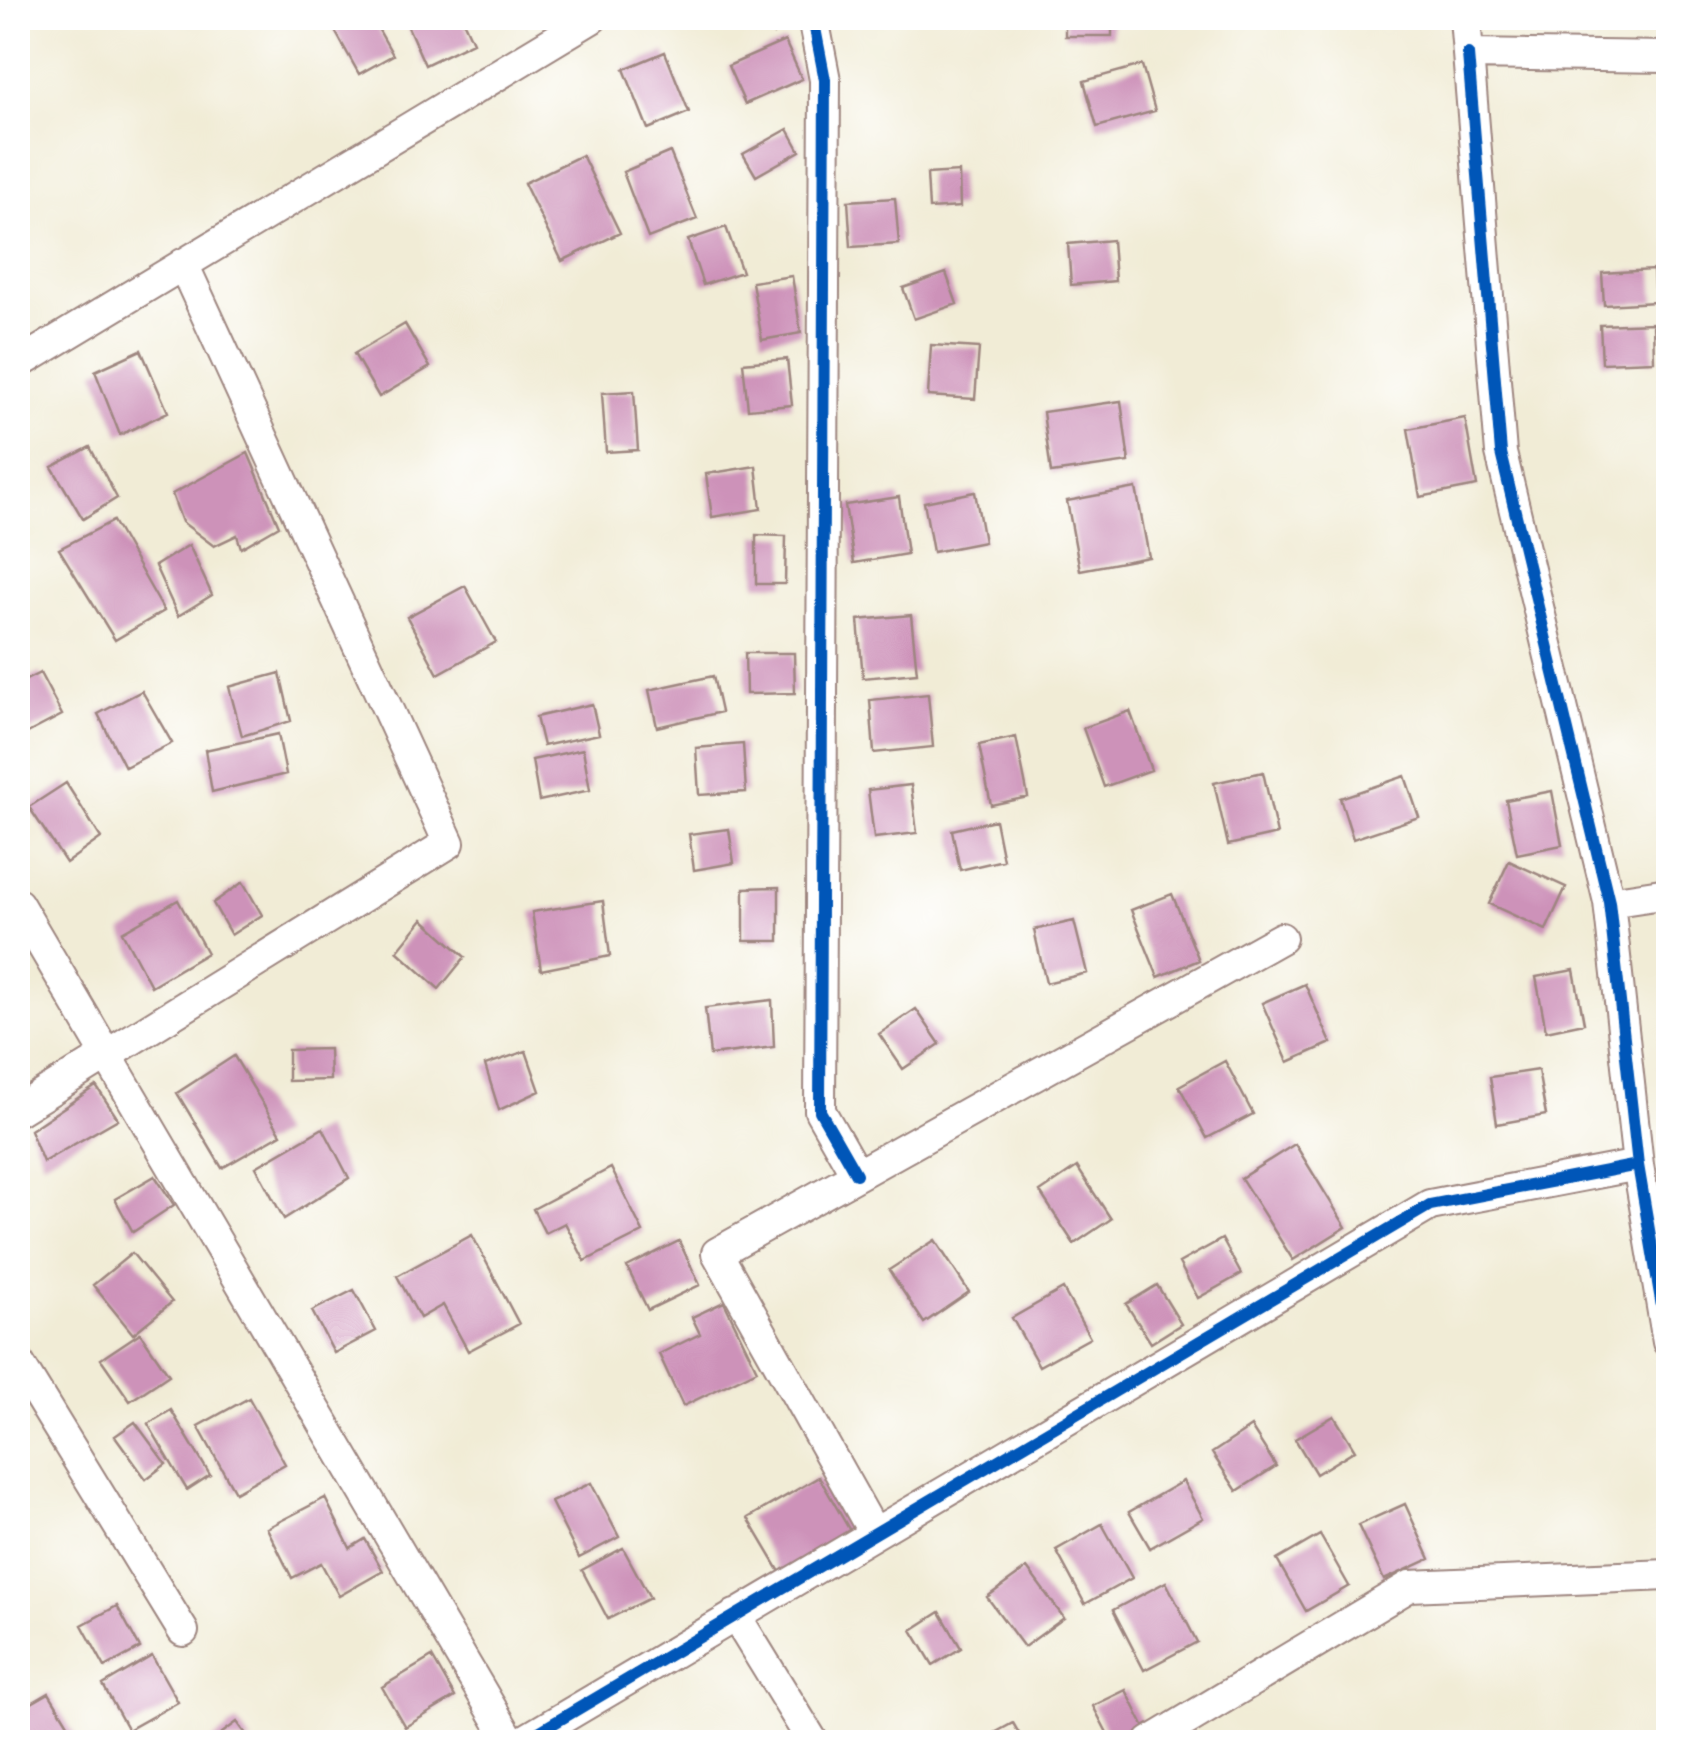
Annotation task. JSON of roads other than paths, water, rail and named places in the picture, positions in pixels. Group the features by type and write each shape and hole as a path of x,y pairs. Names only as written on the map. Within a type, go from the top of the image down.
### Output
{"street":[{"path":"18,364 592,18"},
{"path":"813,18 825,80 820,1111 856,1174"},
{"path":"1465,18 1501,453 1609,902 1638,1165 1668,1342"},
{"path":"1468,54 1668,58"},
{"path":"18,1110 449,843 183,264"},
{"path":"1609,902 1668,893"},
{"path":"18,904 511,1742"},
{"path":"874,1533 717,1252 1280,938"},
{"path":"522,1742 1430,1205 1638,1165"},
{"path":"18,1362 183,1631"},
{"path":"1150,1742 1410,1586 1668,1576"},
{"path":"735,1615 812,1742"}]}
